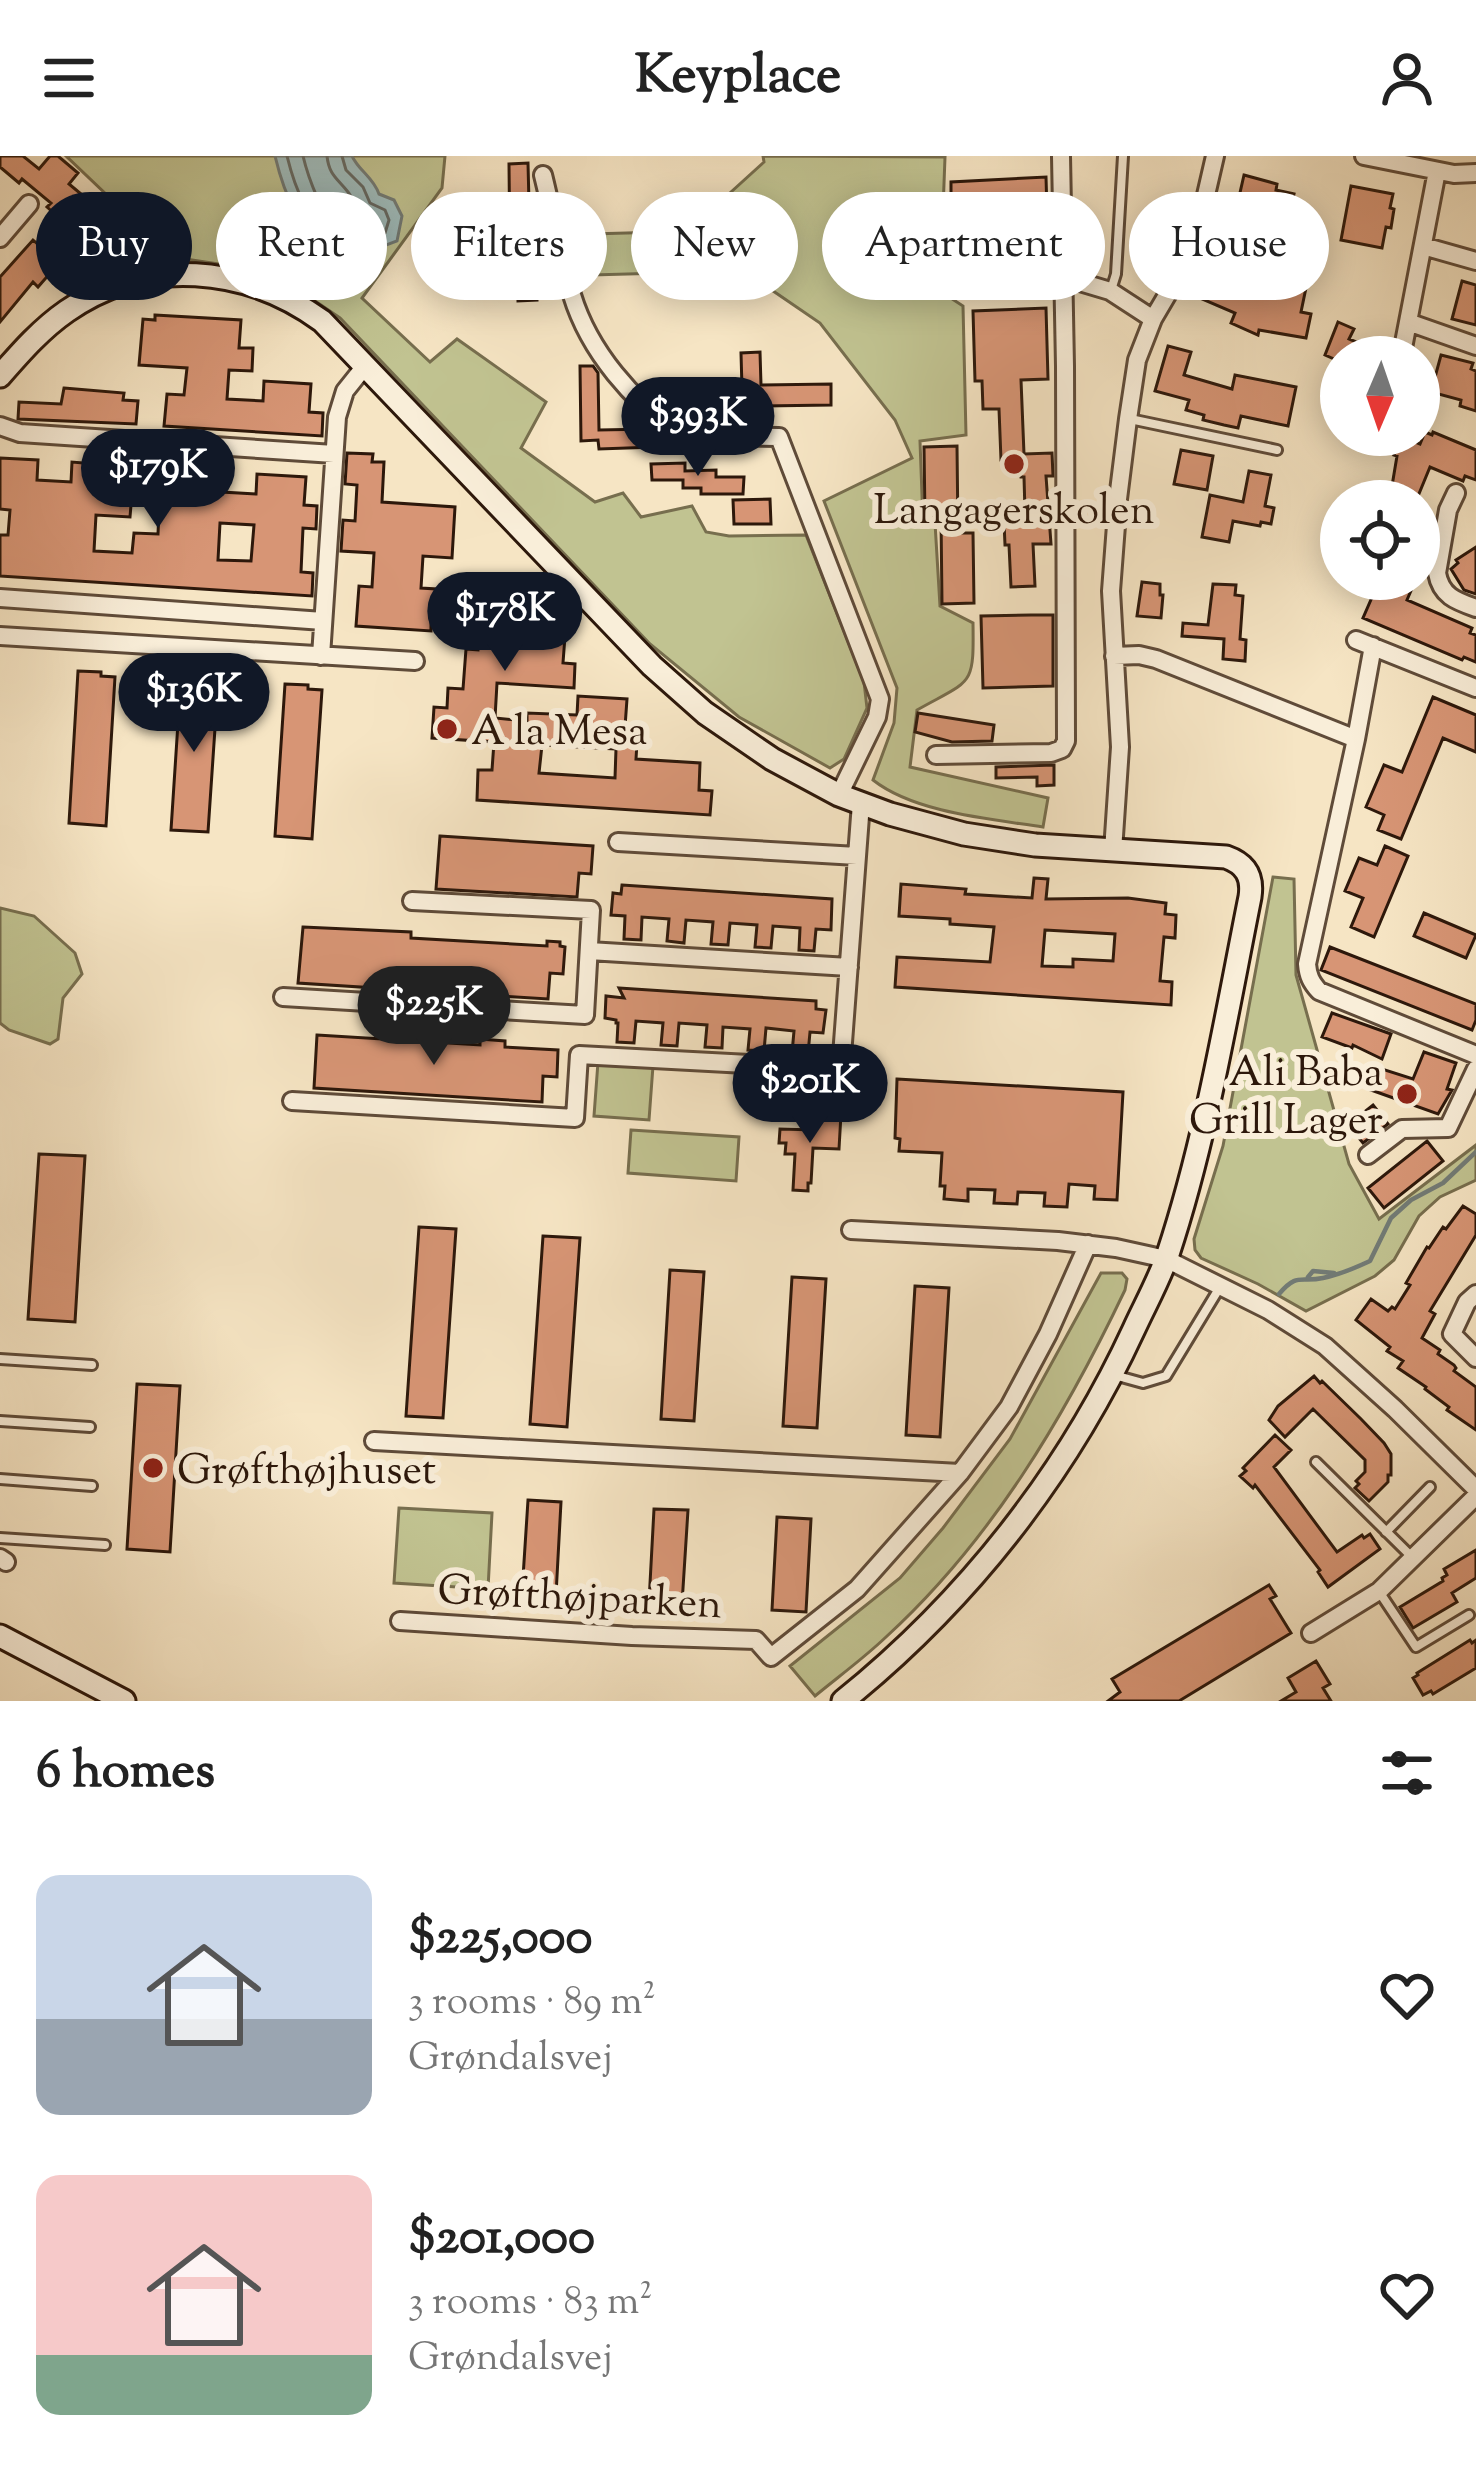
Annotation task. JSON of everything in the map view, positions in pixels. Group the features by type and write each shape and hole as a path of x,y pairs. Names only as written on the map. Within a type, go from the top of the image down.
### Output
{"street":[{"path":"1061,156 1062,192"},
{"path":"1113,851 1120,746 1112,591 1128,419 1137,360 1197,235 1216,156"},
{"path":"1364,156 1454,174 1476,173"},
{"path":"1405,336 1437,171"},
{"path":"543,176 572,297 585,328 626,388 680,436 779,437 880,699 877,717 839,794"},
{"path":"0,238 29,204"},
{"path":"1423,246 1476,261"},
{"path":"0,376 40,332 82,302 121,285 168,274 214,275 271,290 322,321 676,690 772,759 861,803 964,834 1035,845 1226,857 1239,863 1250,878 1250,897 1197,1149 1166,1258 1112,1374 1040,1493 997,1549 916,1637 843,1701"},
{"path":"1105,290 1153,319"},
{"path":"936,755 1052,753 1066,742 1063,300"},
{"path":"1408,322 1476,346"},
{"path":"321,656 340,403 365,366"},
{"path":"0,426 20,433 334,454"},
{"path":"1456,493 1448,510 1439,583 1450,597 1476,608"},
{"path":"0,598 323,621"},
{"path":"0,636 415,661"},
{"path":"1476,688 1364,643 1356,739 1307,964 1311,983 1319,991 1476,1055"},
{"path":"1114,656 1156,659 1356,739"},
{"path":"292,1101 575,1118 579,1055 841,1069 861,803"},
{"path":"618,842 857,856"},
{"path":"283,997 585,1015 591,910 412,901"},
{"path":"589,951 849,967"},
{"path":"1368,1155 1402,1129 1448,1128 1476,1069"},
{"path":"851,1230 1088,1244 1166,1258 1325,1346 1395,1408 1476,1492 1379,1592 1310,1633"},
{"name":"Grøfthøjparken","path":"400,1621 756,1640 771,1658 857,1589 960,1473 1009,1407 1088,1244"},
{"path":"1476,1294 1467,1302 1452,1334 1476,1358"},
{"path":"374,1441 960,1473"},
{"path":"0,1636 124,1701"}],"lane":[{"path":"1110,291 1116,274 1123,156"},
{"path":"1128,419 1277,449"},
{"path":"1112,1374 1143,1383 1166,1376 1221,1285"},
{"path":"0,1359 92,1365"},
{"path":"0,1420 90,1427"},
{"path":"1316,1462 1414,1559"},
{"path":"0,1479 92,1486"},
{"path":"1386,1532 1430,1487"},
{"path":"0,1538 105,1545"},
{"path":"1379,1592 1416,1647 1469,1615"}],"green space":[{"path":"66,156 445,156 439,192 411,192 411,231 387,264 387,192 216,192 216,264 192,260 192,192 104,192"},
{"path":"763,156 945,157 944,192 822,192 822,300 954,300 963,306 966,435 920,441 923,522 935,523 940,606 973,623 972,660 959,686 917,710 910,767 1048,798 1043,827 932,807 873,780 894,723 897,688 824,501 912,458 895,420 820,323 786,300 798,300 798,192 731,192 764,162"},
{"path":"631,233 631,274 607,275 607,234"},
{"path":"314,300 364,300 430,362 457,339 546,402 521,448 595,502 623,493 641,517 692,506 706,532 806,535 864,682 867,708 844,759 830,768 739,717 650,644 340,318"},
{"path":"1273,877 1294,879 1296,975 1349,1164 1379,1219 1476,1145 1476,1180 1440,1197 1419,1216 1394,1260 1375,1276 1306,1311 1201,1258 1194,1239 1223,1146"},
{"path":"0,908 34,916 75,953 82,974 63,998 58,1039 50,1044 0,1023"},
{"path":"598,1062 653,1066 649,1120 594,1116"},
{"path":"631,1130 739,1137 736,1181 628,1173"},
{"path":"1101,1273 1122,1273 1127,1279 1125,1290 1077,1385 1022,1476 924,1600 815,1696 790,1666 900,1578 943,1528 1010,1439"},
{"path":"399,1508 492,1513 488,1589 394,1583"}],"water":[{"path":"275,156 352,156 378,192 286,192"},
{"path":"387,197 394,200 402,216 397,241 387,245"}],"building":[{"path":"0,156 23,156 39,169 50,156 58,156 78,173 69,184 79,192 38,192 0,167"},
{"path":"528,163 529,192 509,192 509,164"},
{"path":"1244,175 1277,184 1276,190 1285,192 1240,192"},
{"path":"1046,177 1046,192 951,192 951,182"},
{"path":"1351,186 1393,194 1391,228 1386,227 1382,248 1341,240"},
{"path":"33,240 36,243 36,285 33,282 0,322 0,277"},
{"path":"1462,281 1476,285 1476,325 1452,319"},
{"path":"1204,300 1303,300 1301,312 1311,314 1306,338 1259,330 1258,335 1231,323 1235,313"},
{"path":"1046,308 1048,379 1021,380 1024,454 1052,453 1053,476 1046,476 1051,544 1033,544 1035,586 1011,587 1004,522 1014,521 1013,512 1025,512 1024,477 1020,461 1001,460 999,409 983,409 982,381 975,381 973,311"},
{"path":"155,315 241,320 239,348 253,348 252,371 229,370 227,399 263,401 264,381 311,384 309,412 323,413 322,436 164,426 167,394 184,395 187,368 139,365 143,319 155,320"},
{"path":"1338,322 1354,329 1350,336 1332,336"},
{"path":"1168,346 1191,352 1184,375 1232,389 1235,375 1296,387 1288,426 1241,416 1238,428 1203,420 1204,415 1186,410 1189,400 1155,391"},
{"path":"760,352 761,385 831,384 831,405 763,406 763,424 743,424 741,353"},
{"path":"1441,355 1473,363 1476,411 1460,406 1461,400 1440,394"},
{"path":"580,366 593,366 598,373 599,430 651,429 655,447 599,449 598,440 581,441"},
{"path":"64,388 124,393 123,400 138,401 136,424 18,419 19,402 61,404"},
{"path":"1440,435 1476,450 1476,480 1465,476 1463,481 1430,467 1425,480 1393,480 1397,456 1440,456"},
{"path":"957,446 958,533 973,533 974,603 942,604 941,517 925,517 924,447"},
{"path":"1181,450 1213,456 1207,490 1174,484"},
{"path":"347,453 373,454 372,462 384,462 382,502 455,507 452,558 423,556 421,588 503,593 502,601 516,602 514,632 565,636 563,663 575,664 574,688 497,683 495,718 527,721 527,713 577,715 578,696 627,699 625,727 638,727 636,759 700,763 699,790 712,791 710,815 477,800 478,770 492,770 494,742 432,738 434,707 447,708 448,688 463,689 466,649 478,650 480,622 431,619 431,631 356,626 359,586 372,587 374,553 341,551 343,520 355,521 357,485 345,484","holes":["542,745 616,749 615,778 539,773"]},
{"path":"0,458 38,460 37,480 71,482 72,462 120,466 119,493 132,493 130,517 96,515 94,551 132,553 134,533 158,534 160,488 173,489 174,469 223,472 222,492 256,494 257,474 306,477 304,505 317,506 316,529 303,528 301,572 313,573 312,596 0,576 0,535 8,535 10,510 0,509","holes":["220,523 254,525 251,561 218,560"]},
{"path":"685,463 685,471 716,470 716,477 744,477 743,494 701,494 701,488 683,488 683,480 652,480 651,464"},
{"path":"1249,471 1271,475 1265,506 1274,508 1271,524 1233,521 1229,542 1202,537 1210,495 1243,502"},
{"path":"770,499 771,524 734,524 733,500"},
{"path":"1476,547 1476,594 1464,590 1451,569"},
{"path":"1142,582 1160,584 1161,618 1137,616"},
{"path":"1213,584 1236,585 1235,595 1243,596 1240,639 1246,640 1245,661 1223,659 1224,639 1182,636 1183,623 1208,625"},
{"path":"1371,600 1407,600 1472,628 1476,662 1462,660 1363,618"},
{"path":"1053,615 1053,686 983,688 981,616"},
{"path":"78,671 115,677 106,826 69,823"},
{"path":"181,677 218,684 208,832 171,830"},
{"path":"285,684 322,690 312,839 275,836"},
{"path":"1433,697 1476,715 1476,752 1443,738 1401,839 1378,830 1384,815 1366,807 1384,765 1402,772"},
{"path":"918,713 994,725 992,741 952,742 915,732"},
{"path":"1054,765 1054,785 1037,786 1037,777 996,778 996,767"},
{"path":"440,836 593,846 591,874 579,873 577,897 436,889"},
{"path":"1385,846 1408,856 1374,937 1351,927 1363,898 1345,891 1359,858 1377,865"},
{"path":"1034,878 1048,879 1046,899 1128,898 1166,903 1165,914 1176,915 1175,938 1164,937 1160,981 1172,982 1171,1005 895,987 897,957 990,962 994,927 899,916 901,884 1032,898","holes":["1045,930 1115,934 1113,961 1073,959 1073,967 1042,966"]},
{"path":"622,885 832,899 831,930 816,929 814,951 799,950 800,928 773,926 771,948 755,947 757,925 730,923 728,945 711,944 713,922 686,920 684,943 667,941 669,919 642,917 641,940 624,939 625,916 611,915 613,893 621,894"},
{"path":"1424,913 1476,935 1466,958 1414,936"},
{"path":"303,927 547,946 547,941 560,942 565,947 563,974 550,973 548,999 298,983"},
{"path":"1330,947 1476,1004 1472,1030 1321,970"},
{"path":"619,988 816,1001 816,1009 826,1010 823,1033 810,1032 808,1054 792,1053 794,1031 766,1028 764,1051 748,1050 750,1029 723,1027 722,1048 705,1047 707,1025 679,1023 677,1046 661,1045 663,1023 636,1021 634,1043 617,1042 618,1023 605,1018 606,996 624,998"},
{"path":"1332,1013 1391,1034 1382,1059 1322,1037"},
{"path":"317,1035 480,1045 480,1039 505,1041 505,1047 558,1050 557,1077 543,1076 542,1102 314,1088"},
{"path":"1424,1052 1456,1063 1447,1089 1452,1090 1438,1114 1371,1090 1379,1068 1413,1079"},
{"path":"897,1079 1123,1092 1117,1200 1094,1199 1095,1186 1069,1184 1067,1207 1044,1206 1045,1193 1018,1192 1017,1204 994,1203 995,1190 968,1189 968,1201 944,1199 942,1153 899,1151 900,1139 895,1138"},
{"path":"1373,1105 1388,1124 1363,1143 1348,1125"},
{"path":"816,1114 841,1114 839,1149 813,1148 808,1191 793,1190 795,1154 785,1154 786,1143 779,1143 780,1129 815,1130"},
{"path":"1427,1141 1443,1161 1384,1208 1368,1188"},
{"path":"39,1154 85,1156 75,1322 28,1319"},
{"path":"1463,1206 1476,1214 1476,1235 1430,1311 1435,1314 1422,1338 1476,1387 1476,1430 1398,1368 1403,1361 1356,1320 1371,1299 1388,1311 1395,1309 1427,1247"},
{"path":"419,1227 456,1229 443,1418 406,1416"},
{"path":"543,1236 580,1238 567,1427 530,1424"},
{"path":"670,1270 704,1272 694,1421 661,1419"},
{"path":"792,1277 826,1279 817,1428 783,1426"},
{"path":"915,1286 949,1288 940,1437 906,1435"},
{"path":"1314,1376 1391,1454 1388,1482 1369,1501 1355,1488 1365,1472 1365,1460 1313,1409 1285,1437 1269,1420 1278,1406"},
{"name":"Grøfthøjhuset","path":"137,1384 180,1386 170,1552 127,1549"},
{"path":"1275,1435 1291,1450 1274,1467 1337,1552 1370,1534 1380,1549 1328,1587 1255,1485 1253,1488 1240,1476"},
{"path":"528,1500 561,1502 556,1595 522,1593"},
{"path":"654,1509 688,1510 682,1604 649,1602"},
{"path":"777,1517 811,1519 806,1612 772,1610"},
{"path":"1476,1550 1476,1578 1452,1593 1457,1602 1413,1628 1400,1607 1443,1581 1444,1569"},
{"path":"1269,1585 1276,1596 1270,1599 1291,1633 1179,1701 1108,1701 1120,1692 1112,1679"},
{"path":"1476,1640 1476,1668 1433,1694 1423,1695 1413,1678 1417,1673"},
{"path":"1316,1661 1330,1684 1323,1688 1331,1701 1281,1701 1296,1692 1288,1678"}],"waterway":[{"path":"1279,1294 1295,1281 1329,1277 1370,1261 1391,1218 1411,1200 1443,1183 1476,1152"},
{"path":"1308,1277 1313,1271 1334,1273"}],"place":[{"name":"Langagerskolen","path":"1014,464"},
{"name":"A la Mesa","path":"447,729"},
{"name":"Ali Baba Grill Lager","path":"1407,1094"},
{"name":"Grøfthøjhuset","path":"153,1468"}]}
